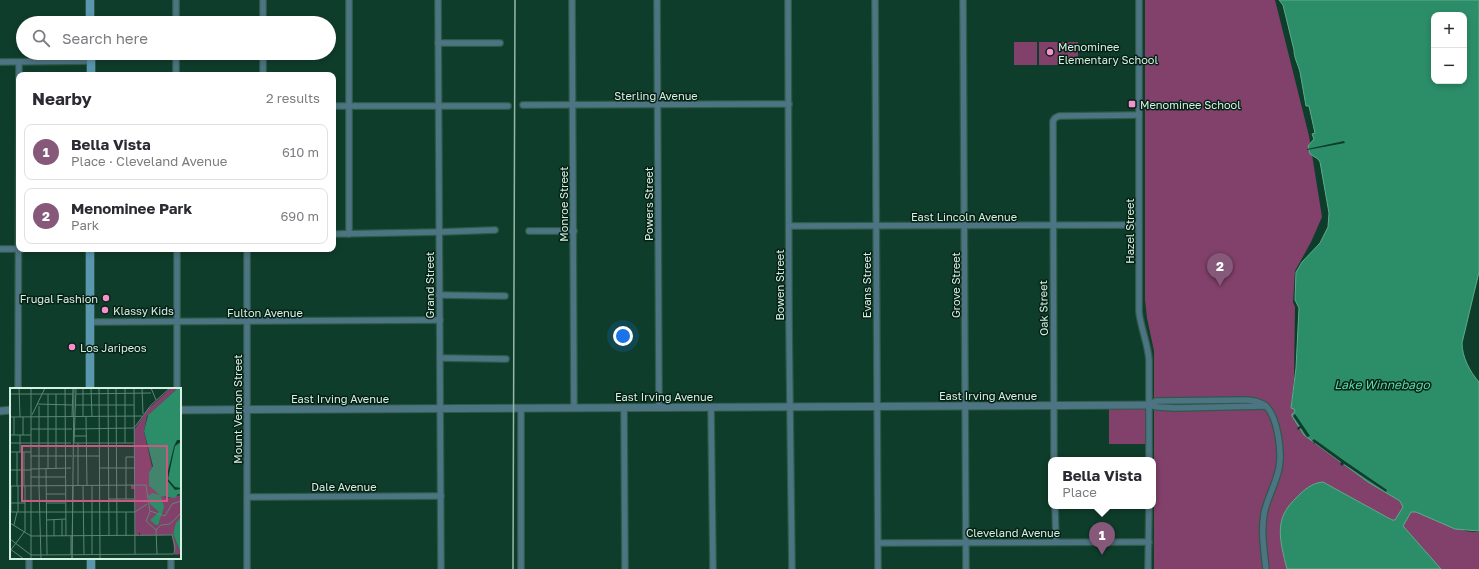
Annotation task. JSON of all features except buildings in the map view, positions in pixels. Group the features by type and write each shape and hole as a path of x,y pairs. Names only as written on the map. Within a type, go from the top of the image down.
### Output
{"main road":[{"path":"90,0 90,16"},
{"path":"91,60 91,72"},
{"path":"90,252 90,388"}],"street":[{"path":"176,0 176,16"},
{"path":"263,0 263,16"},
{"path":"348,234 349,0"},
{"name":"Grand Street","path":"438,0 441,569"},
{"name":"Monroe Street","path":"572,0 574,408"},
{"name":"Powers Street","path":"657,0 659,407"},
{"name":"Bowen Street","path":"788,0 792,569"},
{"name":"Evans Street","path":"875,0 878,569"},
{"name":"Grove Street","path":"964,0 966,569"},
{"name":"Hazel Street","path":"1138,0 1140,324 1148,353 1149,457"},
{"path":"438,43 500,43"},
{"path":"0,62 48,60"},
{"path":"176,60 176,72"},
{"path":"262,72 263,60"},
{"path":"19,62 19,72"},
{"name":"Sterling Avenue","path":"523,105 789,104"},
{"path":"336,106 508,106"},
{"name":"Oak Street","path":"1054,457 1053,121 1056,117 1062,116 1139,115"},
{"name":"East Lincoln Avenue","path":"789,226 1139,225"},
{"path":"336,234 495,230"},
{"path":"529,231 574,231"},
{"path":"0,249 16,249"},
{"path":"18,388 20,252"},
{"path":"177,252 177,388"},
{"name":"Mount Vernon Street","path":"247,252 247,569"},
{"path":"439,295 505,296"},
{"name":"Fulton Avenue","path":"90,322 440,320"},
{"path":"440,358 506,359"},
{"name":"East Irving Avenue","path":"181,410 1149,405 1156,401 1255,401 1265,406 1272,416 1276,427 1279,447 1280,463 1264,515 1263,531 1266,569"},
{"path":"711,407 712,569"},
{"path":"521,408 522,569"},
{"path":"624,408 625,569"},
{"path":"0,411 10,410"},
{"name":"Dale Avenue","path":"247,497 441,496"},
{"path":"1055,509 1056,542"},
{"path":"1148,569 1149,509"},
{"name":"Cleveland Avenue","path":"878,543 1148,542"}],"shaded area":[{"path":"1145,0 1275,0 1309,136 1322,217 1311,242 1295,271 1293,302 1295,307 1294,378 1291,408 1294,409 1298,426 1304,435 1368,482 1410,508 1465,531 1479,532 1479,569 1154,569 1156,457 1154,457 1154,351 1145,300"},
{"path":"1014,42 1037,42 1037,65 1014,65"},
{"path":"1039,42 1078,42 1078,65 1039,65"},
{"path":"1109,405 1149,405 1149,444 1109,444"}],"water":[{"name":"Lake Winnebago","path":"1279,0 1479,0 1479,272 1462,348 1467,364 1479,382 1479,531 1455,529 1416,512 1411,512 1403,526 1441,569 1287,569 1280,534 1282,520 1285,511 1291,503 1303,491 1312,485 1323,482 1392,520 1395,520 1403,507 1400,501 1368,482 1304,435 1292,416 1295,412 1294,409 1291,408 1296,368 1299,308 1295,300 1296,272 1302,262 1320,243 1328,227 1329,213 1320,162 1310,154 1308,146 1314,139 1312,134 1315,133 1309,106 1306,106 1300,72 1283,5"}],"pier":[{"path":"1344,141 1345,143 1307,150 1307,149"},
{"path":"1295,414 1310,436 1307,437 1301,428 1298,430 1297,428 1300,426 1293,416"},
{"path":"1314,439 1387,490 1386,492 1344,464 1342,466 1340,464 1341,462 1315,443 1313,444 1314,442 1312,441"}],"railway":[{"path":"513,569 515,0"}],"place":[{"name":"Menominee Elementary School","path":"1050,52"},
{"name":"Menominee School","path":"1132,104"},
{"name":"Menominee Park","path":"1220,286"},
{"name":"Frugal Fashion","path":"106,298"},
{"name":"Klassy Kids","path":"105,310"},
{"name":"Los Jaripeos","path":"72,347"},
{"name":"Bella Vista","path":"1102,555"}]}
